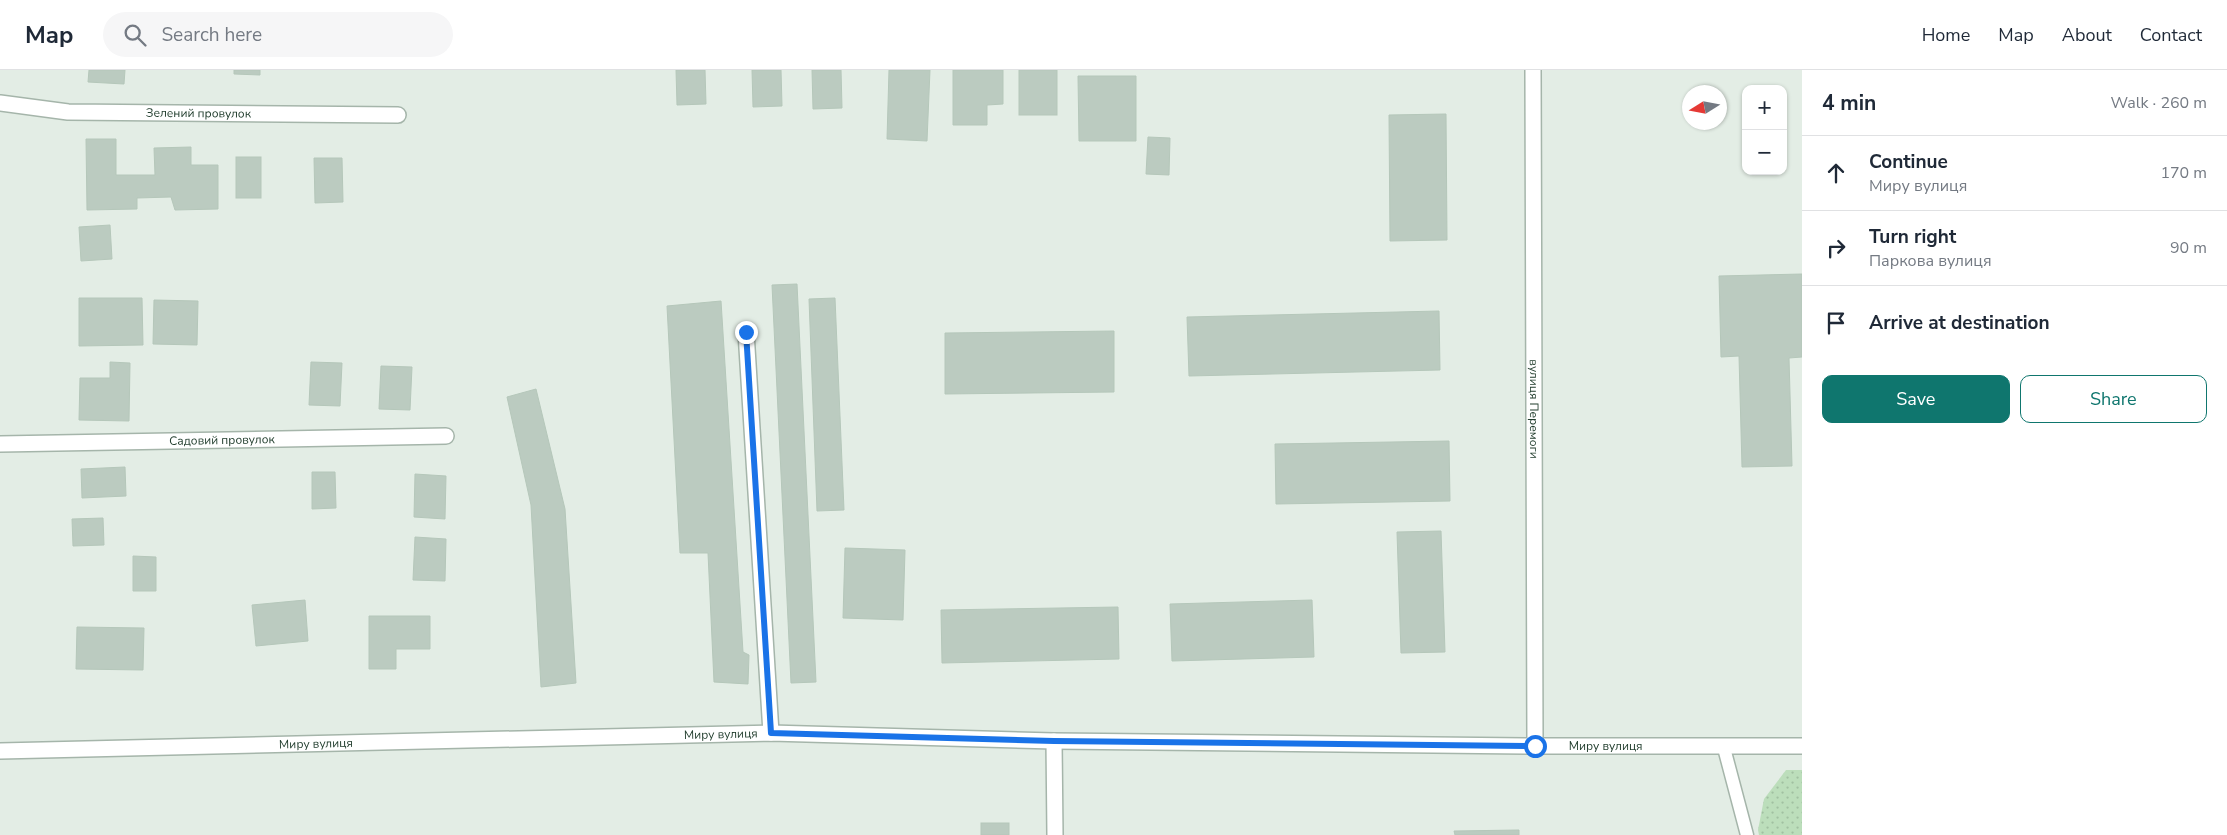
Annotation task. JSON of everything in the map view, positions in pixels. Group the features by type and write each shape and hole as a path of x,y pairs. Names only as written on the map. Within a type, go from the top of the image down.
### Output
{"street":[{"name":"вулиця Перемоги","path":"1532,70 1535,746"},
{"name":"Зелений провулок","path":"0,103 68,112 398,115"},
{"path":"746,332 771,733"},
{"name":"Садовий провулок","path":"0,444 446,436"},
{"name":"Миру вулиця","path":"0,751 771,733 1054,741 1724,748 1802,746"},
{"path":"1054,741 1055,835"}],"lane":[{"path":"1724,748 1747,835"}],"green space":[{"path":"1786,770 1802,770 1802,835 1759,835 1758,830 1764,799"}],"building":[{"path":"89,70 125,70 124,84 88,82"},
{"path":"234,70 260,70 260,75 234,74"},
{"path":"676,70 705,70 706,104 677,105"},
{"path":"752,70 781,70 782,106 753,107"},
{"path":"812,70 841,70 842,108 813,109"},
{"path":"889,70 930,70 927,141 887,139"},
{"path":"953,70 1003,70 1003,104 987,105 987,125 953,125"},
{"path":"1019,70 1057,70 1057,115 1019,115"},
{"path":"1078,76 1136,76 1136,141 1079,141"},
{"path":"1446,114 1447,240 1390,241 1389,115"},
{"path":"1148,137 1170,138 1169,175 1146,174"},
{"path":"86,139 116,139 116,175 155,175 154,148 191,147 191,165 218,165 218,209 175,210 171,197 137,198 137,209 87,210"},
{"path":"236,157 261,157 261,198 236,198"},
{"path":"314,158 342,158 343,202 315,203"},
{"path":"110,225 112,259 81,261 79,227"},
{"path":"1802,274 1802,357 1789,358 1792,466 1742,467 1739,356 1721,357 1719,276"},
{"path":"797,284 816,682 791,683 772,285"},
{"path":"79,298 142,298 143,345 79,346"},
{"path":"835,298 844,510 817,511 809,299"},
{"path":"154,300 198,301 197,345 153,344"},
{"path":"721,301 743,652 749,655 748,684 714,682 708,553 680,553 667,306"},
{"path":"1439,311 1440,370 1189,376 1187,317"},
{"path":"1114,331 1114,392 945,394 945,333"},
{"path":"110,362 130,363 129,421 79,420 80,378 110,378"},
{"path":"311,362 342,363 340,406 309,405"},
{"path":"381,366 412,367 410,410 379,409"},
{"path":"536,389 565,509 576,683 541,687 531,505 507,397"},
{"path":"1449,441 1450,501 1276,504 1275,444"},
{"path":"125,467 126,496 82,498 81,469"},
{"path":"312,472 335,472 336,508 312,509"},
{"path":"415,474 446,476 445,519 414,517"},
{"path":"103,518 104,545 73,546 72,519"},
{"path":"1441,531 1445,652 1401,653 1397,532"},
{"path":"415,537 446,539 445,581 413,580"},
{"path":"845,548 905,550 903,620 843,618"},
{"path":"133,556 156,557 156,591 133,591"},
{"path":"305,600 308,641 256,646 252,605"},
{"path":"1312,600 1314,657 1172,661 1170,604"},
{"path":"1118,607 1119,659 942,663 941,610"},
{"path":"369,616 430,616 430,649 396,649 396,669 369,669"},
{"path":"77,627 144,628 143,670 76,669"},
{"path":"981,823 1009,823 1009,835 981,835"},
{"path":"1519,830 1519,835 1455,835 1454,831"}],"route":[{"path":"746,332 771,733 1054,741 1535,746"}]}
